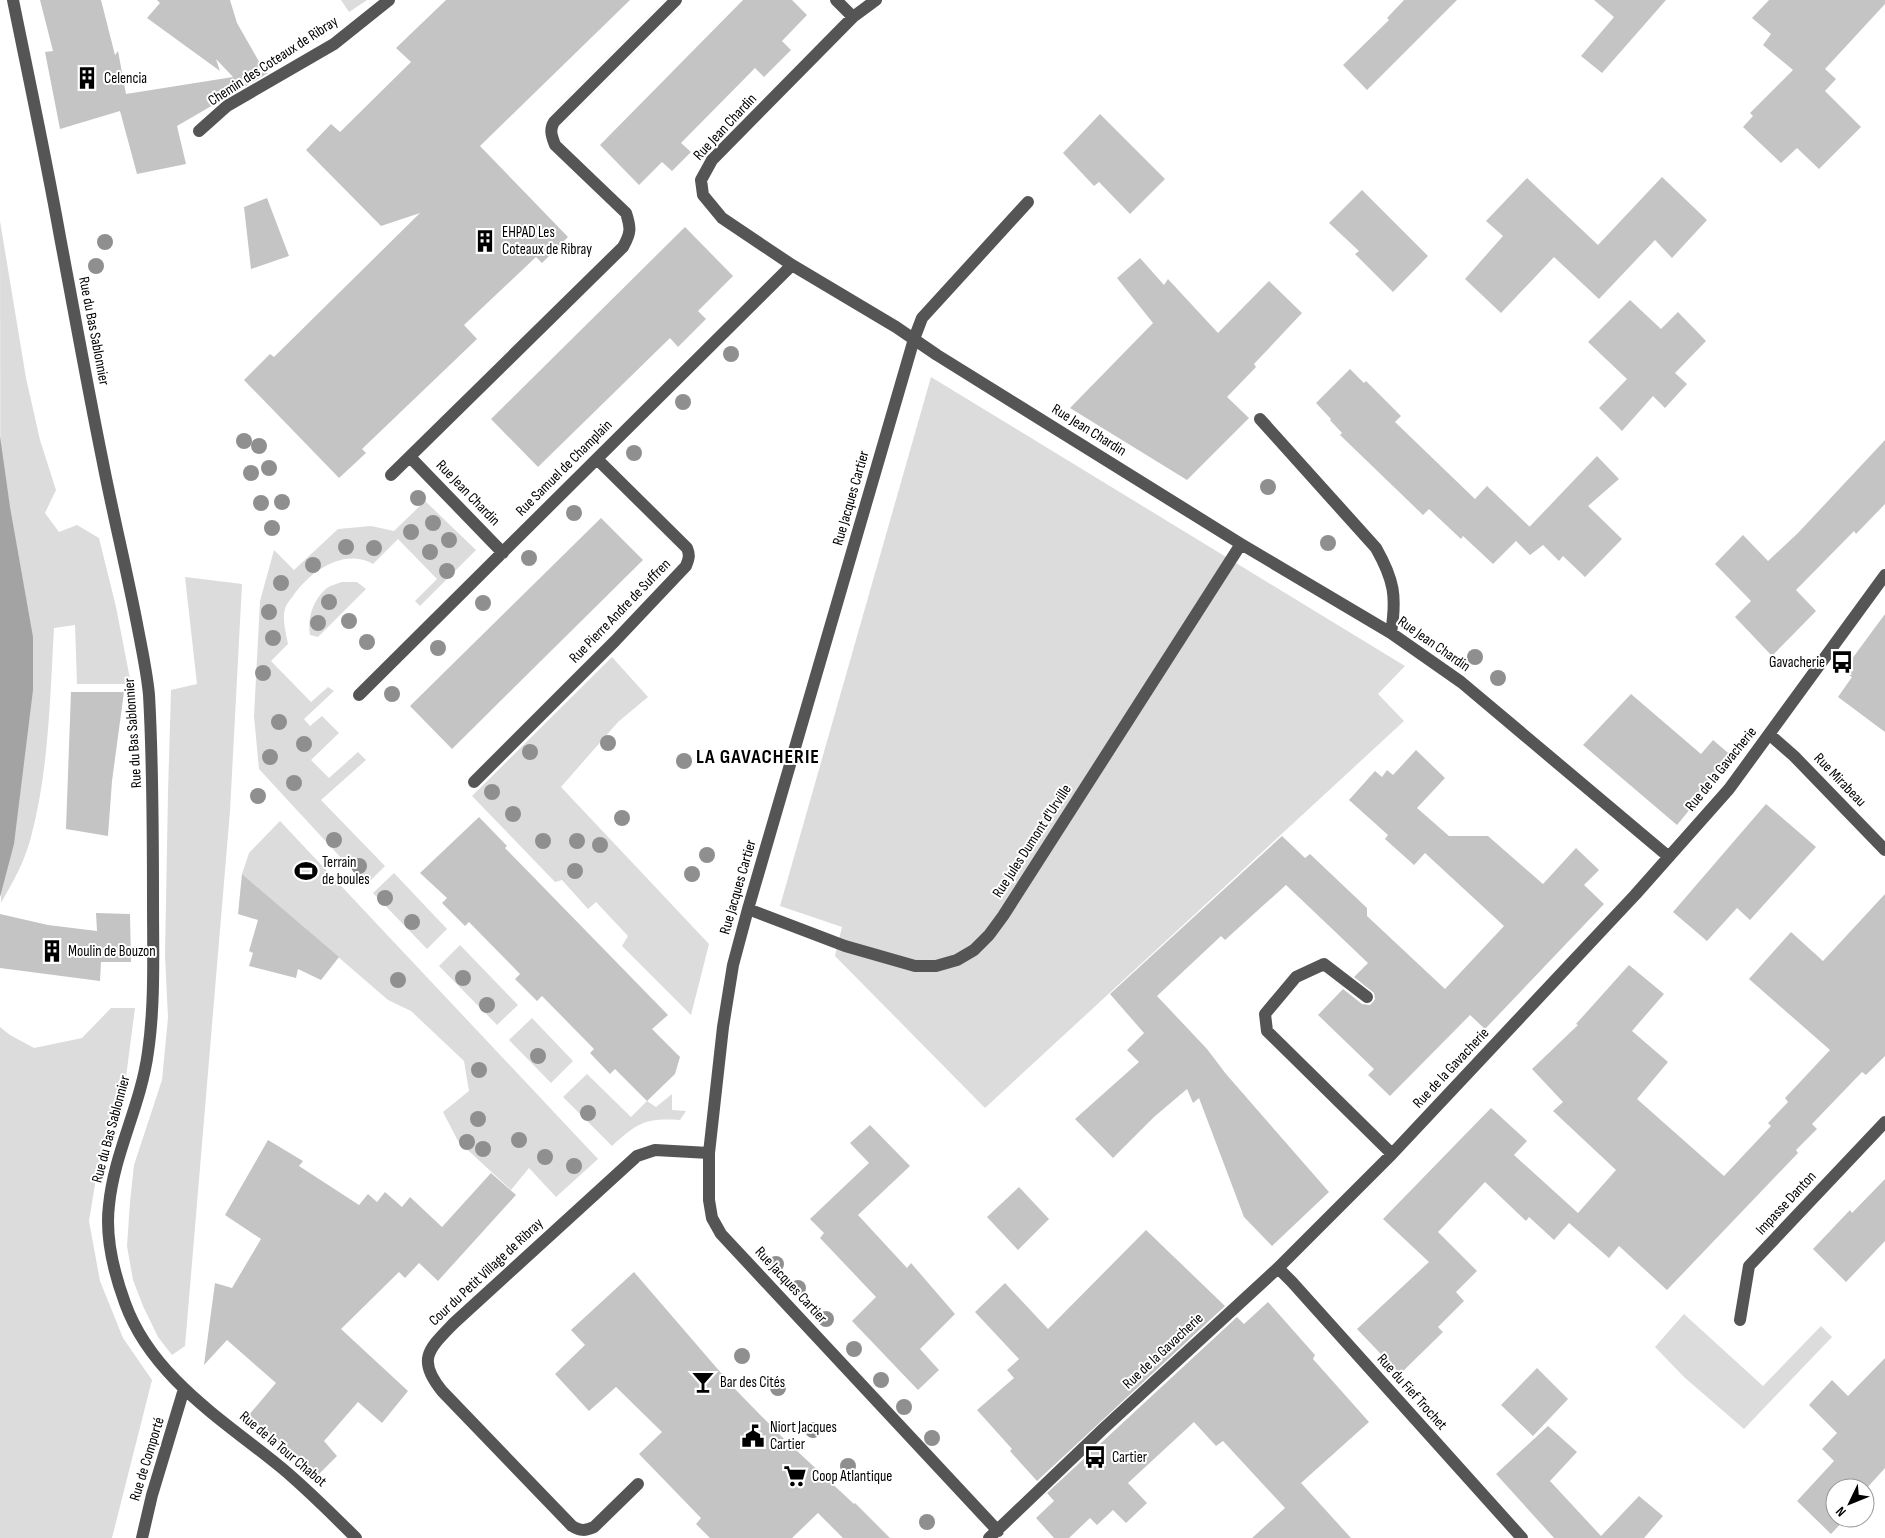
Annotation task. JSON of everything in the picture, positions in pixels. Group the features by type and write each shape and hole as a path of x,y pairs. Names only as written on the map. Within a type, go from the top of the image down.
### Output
{"street":[{"name":"Rue du Bas Sablonnier","path":"13,0 102,457 128,573 149,689 153,832 152,980 148,1053 138,1098 115,1173 108,1206 109,1236 122,1293 135,1327 161,1366 184,1389"},
{"name":"Chemin des Coteaux de Ribray","path":"199,131 227,106 334,44 389,0"},
{"path":"392,475 624,247 629,236 630,225 626,213 555,145 551,127 676,0"},
{"path":"836,0 853,17"},
{"name":"Rue Jean Chardin","path":"876,0 853,17 712,160 701,180 703,195 722,218 792,265 914,339 936,355 1241,544 1391,633 1461,682 1669,857"},
{"name":"Rue Jacques Cartier","path":"994,1534 721,1234 712,1218 709,1200 709,1152 722,1027 733,965 914,339 922,318 1028,202"},
{"name":"Rue Samuel de Champlain","path":"359,695 792,265"},
{"path":"1260,419 1376,548 1386,567 1394,592 1391,633"},
{"name":"Rue Jean Chardin","path":"410,457 503,552"},
{"name":"Rue Pierre Andre de Suffren","path":"474,782 615,641 686,566 689,560 690,553 687,548 598,459"},
{"name":"Rue Jules Dumont d'Urville","path":"748,909 844,946 915,966 936,966 957,960 974,950 1003,916 1241,544"},
{"name":"Rue de la Gavacherie","path":"994,1534 1103,1429 1278,1268 1392,1154 1669,857 1729,789 1885,575"},
{"name":"Rue Mirabeau","path":"1770,735 1794,756 1885,850"},
{"path":"1367,997 1324,964 1296,977 1264,1014 1267,1031 1392,1154"},
{"name":"Impasse Danton","path":"1740,1320 1749,1266 1885,1122"},
{"name":"Cour du Petit Village de Ribray","path":"638,1484 594,1527 580,1531 572,1526 442,1391 432,1379 427,1367 429,1354 434,1344 454,1323 637,1156 655,1150 709,1152"},
{"name":"Rue du Fief Trochet","path":"1278,1268 1522,1538"},
{"name":"Rue de Comporté","path":"142,1538 152,1495 184,1389"},
{"name":"Rue de la Tour Chabot","path":"184,1389 293,1477 356,1538"}],"shaded area":[{"path":"341,0 367,0 349,12"},
{"path":"0,221 26,378 40,440 56,490 45,513 59,532 77,525 99,538 116,607 131,684 77,684 75,625 54,628 50,707 42,786 31,837 14,879 1,903"},
{"path":"931,377 1405,666 1378,694 1404,721 985,1108 835,956 842,927 780,906"},
{"path":"0,436 10,507 33,637 33,690 14,844 0,897"},
{"path":"425,501 476,550 420,606 415,601 437,579 398,539 373,564 351,558 339,560 328,565 308,578 287,603 284,617 288,644 271,661 311,702 328,687 334,691 304,719 310,726 322,716 339,733 311,760 329,778 358,752 366,760 321,800 385,866 366,885 259,769 254,716 260,601 274,550 294,570 338,529 371,526 394,531"},
{"path":"185,577 242,584 230,811 185,1346 172,1355 158,1337 143,1306 133,1280 127,1246 134,1165 162,1080 168,1018 165,955 171,690 197,684"},
{"path":"342,582 357,582 366,589 318,637 310,635 310,616 318,598 327,588"},
{"path":"612,657 648,697 618,722 561,787 709,944 691,1015 622,946 628,936 596,902 588,909 562,880 555,882 472,796"},
{"path":"280,821 598,1159 556,1197 529,1168 511,1190 458,1141 443,1112 469,1091 464,1061 411,1011 388,1000 242,874 249,853"},
{"path":"394,873 447,929 427,949 373,893"},
{"path":"460,945 518,1005 497,1025 439,966"},
{"path":"111,1008 135,1008 126,1077 100,1154 89,1221 100,1281 123,1338 152,1380 112,1538 0,1538 0,1027 10,1035 34,1048 82,1038"},
{"path":"532,1018 573,1061 551,1083 509,1040"},
{"path":"587,1074 631,1117 647,1101 656,1107 672,1094 672,1110 686,1111 680,1120 650,1121 635,1127 612,1146 563,1097"},
{"path":"1684,1314 1763,1386 1821,1326 1832,1337 1744,1429 1684,1377 1655,1347"}],"building":[{"path":"40,0 101,0 115,55 118,51 126,94 233,77 216,59 220,71 147,18 160,3 157,0 230,0 237,23 265,72 268,73 177,126 186,164 137,174 120,111 60,129 45,52 53,51"},
{"name":"EHPAD Les Coteaux de Ribray","path":"446,0 630,0 480,146 568,237 542,263 536,257 464,325 477,339 362,449 366,453 339,478 244,380 270,354 274,357 420,213 381,226 306,150 331,124 340,132 411,62 396,48"},
{"path":"743,0 792,0 807,15 782,41 791,50 764,77 755,68 681,143 691,152 672,171 662,162 639,185 600,145"},
{"path":"1404,0 1457,0 1367,90 1343,65 1389,20 1387,18"},
{"path":"1594,0 1666,0 1602,73 1581,56 1614,17"},
{"path":"1769,0 1885,0 1885,4 1825,69 1836,79 1825,91 1861,127 1819,169 1797,148 1781,163 1743,127 1753,116 1750,113 1793,70 1763,45 1771,34 1752,18"},
{"path":"1100,114 1165,179 1130,214 1099,182 1094,186 1063,153"},
{"path":"1662,177 1707,220 1672,258 1655,240 1599,299 1554,257 1501,313 1465,279 1503,236 1486,221 1527,178 1598,245"},
{"path":"1362,190 1428,256 1393,292 1355,254 1359,251 1329,223"},
{"path":"267,198 289,256 251,269 244,207"},
{"path":"685,227 733,276 698,311 706,319 678,347 670,338 538,467 491,419"},
{"path":"1140,258 1164,285 1168,279 1218,333 1269,281 1302,313 1254,364 1256,367 1227,397 1249,418 1187,480 1070,408 1153,323 1117,278"},
{"path":"1630,300 1661,329 1678,312 1706,341 1675,373 1687,384 1665,408 1653,396 1622,431 1599,408 1627,379 1588,342"},
{"path":"1350,369 1364,383 1366,381 1401,416 1395,422 1475,499 1487,486 1530,527 1493,564 1463,536 1461,539 1429,509 1423,515 1340,435 1342,433 1316,403"},
{"path":"1885,440 1885,504 1856,534 1854,531 1796,590 1816,611 1772,656 1735,617 1751,601 1715,564 1743,535 1768,561 1798,533"},
{"path":"1597,456 1619,479 1588,506 1622,539 1585,577 1563,556 1559,561 1543,545 1530,555 1516,541"},
{"path":"601,518 643,560 452,749 410,706"},
{"path":"1885,614 1885,732 1838,697 1852,677 1843,671"},
{"path":"71,692 124,692 112,781 108,836 66,829"},
{"path":"1631,694 1701,754 1713,740 1733,757 1677,825 1583,745"},
{"path":"1416,750 1445,778 1417,808 1449,836 1488,836 1543,884 1576,848 1599,870 1584,885 1604,904 1485,1029 1470,1015 1390,1096 1368,1075 1374,1069 1318,1015 1343,989 1362,1004 1370,1005 1373,1002 1375,999 1374,993 1354,977 1368,963 1286,885 1225,940 1221,936 1157,996 1207,1049 1226,1074 1329,1192 1272,1246 1244,1217 1199,1098 1193,1103 1187,1089 1154,1117 1113,1158 1075,1119 1139,1062 1127,1050 1144,1033 1110,994 1282,836 1305,858 1310,854 1367,908 1367,916 1445,989 1504,926 1425,853 1414,865 1385,839 1388,835 1349,800 1375,771 1382,777 1387,770 1393,775"},
{"path":"1766,804 1816,847 1750,920 1737,908 1707,941 1673,912"},
{"path":"479,817 507,846 505,848 668,1015 652,1029 680,1057 675,1074 647,1101 615,1069 610,1074 590,1053 594,1049 542,996 537,1001 515,979 520,974 469,922 465,926 442,903 447,898 420,873"},
{"path":"242,874 339,957 321,980 298,969 296,978 249,966 253,953 249,951 258,920 238,914"},
{"path":"1885,894 1885,1056 1866,1075 1862,1072 1812,1124 1817,1129 1796,1150 1798,1153 1667,1290 1619,1246 1609,1258 1569,1223 1554,1240 1529,1217 1526,1221 1485,1182 1438,1232 1477,1271 1456,1292 1464,1301 1438,1327 1443,1332 1400,1374 1357,1329 1429,1262 1383,1219 1491,1108 1527,1141 1514,1155 1578,1213 1616,1170 1553,1111 1563,1102 1532,1069 1578,1025 1576,1024 1629,965 1664,994 1632,1031 1668,1062 1637,1099 1724,1176 1771,1126 1768,1123 1788,1102 1785,1098 1830,1050 1749,979 1791,932 1823,961"},
{"name":"Moulin de Bouzon","path":"96,913 130,914 131,962 101,962 100,981 0,968 0,914 48,925 97,931"},
{"path":"870,1125 910,1166 858,1215 907,1268 911,1263 955,1314 920,1349 939,1370 918,1390 852,1321 876,1297 820,1238 824,1233 810,1219 869,1163 850,1143"},
{"path":"268,1140 303,1161 299,1166 359,1205 368,1194 377,1202 385,1192 402,1207 410,1197 442,1227 491,1173 516,1195 438,1281 419,1263 405,1278 399,1272 341,1329 408,1391 382,1423 358,1402 324,1441 337,1456 317,1476 248,1416 276,1383 227,1340 204,1365 215,1283 232,1288 261,1239 225,1215"},
{"path":"1885,1179 1885,1241 1846,1282 1813,1249 1850,1210 1852,1213"},
{"path":"1019,1187 1049,1219 1018,1250 987,1217"},
{"path":"1146,1230 1225,1306 1037,1481 1010,1451 1012,1449 977,1410 1014,1378 1007,1370 1019,1359 975,1312 1005,1283 1048,1329"},
{"path":"634,1272 734,1388 781,1436 855,1503 890,1538 843,1538 818,1513 792,1538 710,1538 696,1524 701,1518 639,1454 662,1432 616,1387 589,1411 555,1374 585,1345 571,1330"},
{"path":"1268,1302 1315,1355 1313,1359 1369,1422 1301,1483 1351,1538 1252,1538 1285,1508 1223,1441 1216,1446 1194,1422 1128,1483 1147,1503 1126,1523 1113,1510 1097,1525 1090,1518 1069,1538 1054,1538 1036,1518 1054,1501 1047,1493 1237,1317 1244,1324"},
{"path":"1885,1358 1885,1468 1875,1479 1825,1478 1825,1528 1837,1528 1831,1534 1797,1501 1834,1461 1822,1449 1837,1433 1809,1405 1832,1380 1848,1396"},
{"path":"1537,1368 1568,1399 1533,1436 1501,1405"},
{"path":"1548,1426 1577,1452 1550,1481 1601,1536 1639,1496 1663,1516 1644,1538 1554,1538 1496,1474"}],"place":[{"name":"Celencia","path":"87,78"},
{"name":"EHPAD Les Coteaux de Ribray","path":"485,241"},
{"name":"Gavacherie","path":"1842,662"},
{"name":"Terrain de boules","path":"306,871"},
{"name":"Moulin de Bouzon","path":"52,951"},
{"name":"Bar des Cités","path":"703,1382"},
{"name":"Niort Jacques Cartier","path":"753,1436"},
{"name":"Cartier","path":"1095,1457"},
{"name":"Coop Atlantique","path":"795,1476"}],"district":[{"name":"LA GAVACHERIE","path":"758,757"}]}
